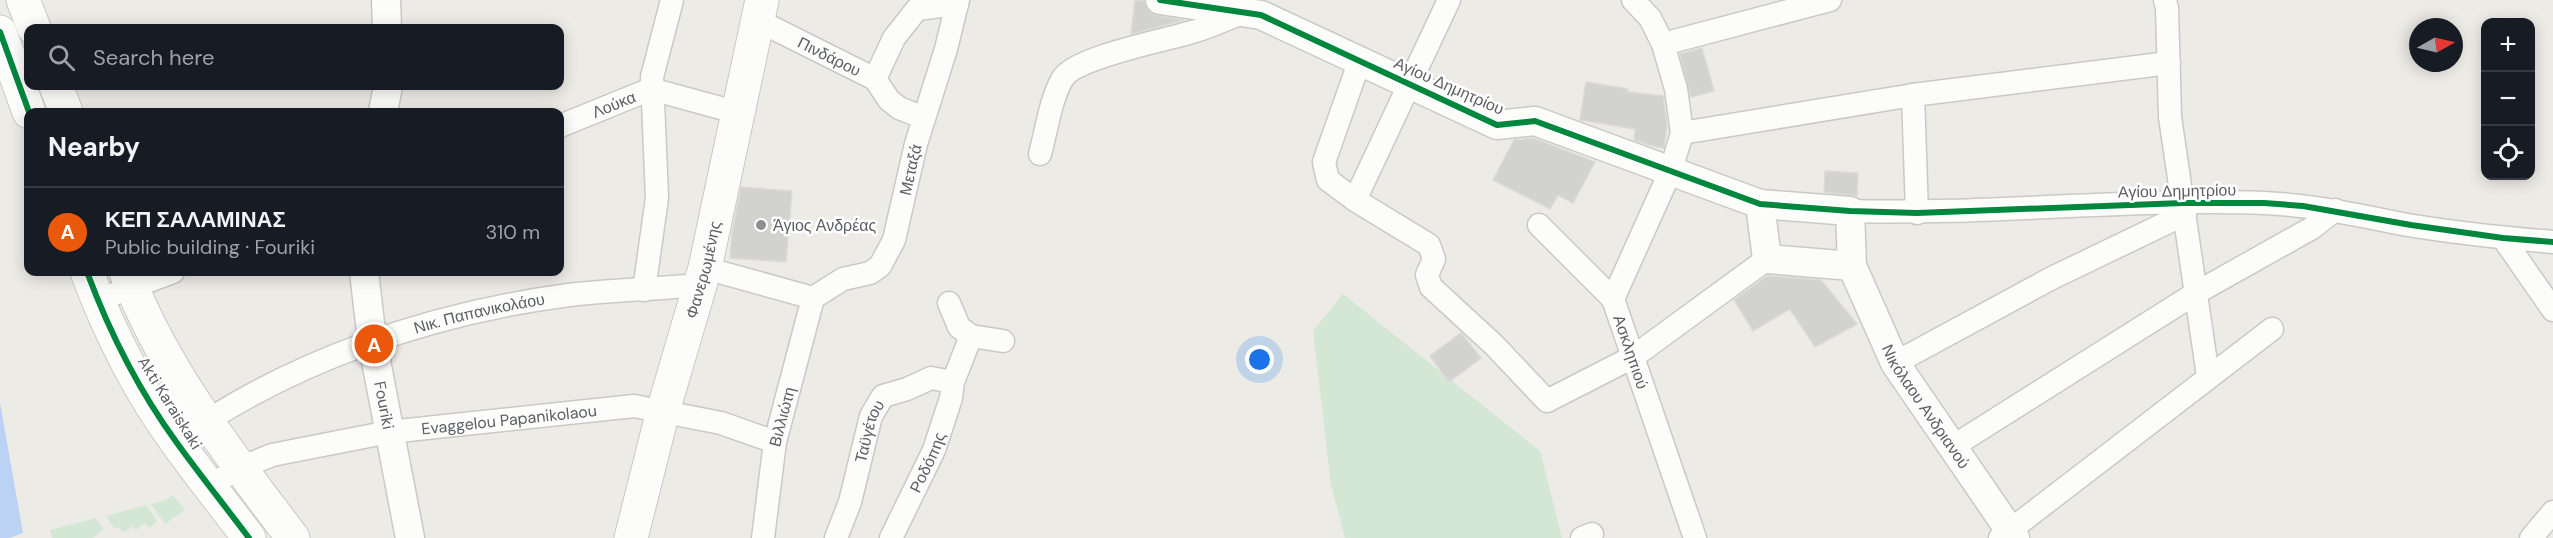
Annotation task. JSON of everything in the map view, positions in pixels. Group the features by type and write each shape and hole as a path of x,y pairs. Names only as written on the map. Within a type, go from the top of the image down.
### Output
{"main road":[{"path":"23,0 32,24"},
{"name":"Φανερωμένης","path":"631,538 663,411 703,276 760,10"},
{"path":"0,32 28,108"},
{"path":"58,90 64,108"},
{"name":"Akti Karaiskaki","path":"129,279 167,358 240,468 293,538"},
{"name":"Akti Karaiskaki","path":"92,286 135,377 176,442 249,538"}],"street":[{"path":"386,0 387,24"},
{"path":"644,290 657,198 652,77 672,0"},
{"name":"Αγίου Δημητρίου","path":"1160,0 1237,7 1261,15 1497,125 1535,121 1761,204 1850,211 1917,213 2184,208 2265,203 2335,210 2410,225 2502,238 2553,242"},
{"path":"1355,200 1449,0"},
{"path":"1633,0 1650,18 1663,44 1676,89 1682,133 1912,95 2169,63"},
{"path":"1663,44 1830,0"},
{"path":"875,79 894,38 917,9 957,2"},
{"name":"Μεταξά","path":"813,298 843,279 870,273 880,266 894,240 924,118 957,2"},
{"path":"2171,3 2170,117 2208,376"},
{"path":"1040,154 1056,94 1063,77 1074,68 1108,55 1193,32 1237,7"},
{"name":"Πινδάρου","path":"760,10 875,79 889,100 899,108 924,118"},
{"path":"1360,60 1324,162 1328,180 1355,200 1429,245 1434,259 1427,275 1431,287 1494,345 1547,401 1633,357 1767,259 1852,266 1850,211"},
{"name":"Λούκα","path":"564,124 651,89 739,113"},
{"path":"384,108 387,90"},
{"path":"1912,95 1917,213"},
{"name":"Ασκληπιού","path":"1682,133 1671,170 1613,299 1695,538"},
{"path":"1761,204 1767,259"},
{"path":"1895,363 2184,208"},
{"path":"1952,447 2196,293 2302,234 2335,210"},
{"path":"1539,225 1613,299"},
{"path":"2502,238 2553,310"},
{"name":"Νικόλαου Ανδριανού","path":"1852,266 1895,363 2009,536"},
{"path":"92,286 148,276"},
{"name":"Fouriki","path":"364,276 372,340 410,538"},
{"name":"Νικ. Παπανικολάου","path":"176,442 207,420 296,373 372,340 500,308 568,296 644,290 703,276 813,298"},
{"name":"Βιλλιώτη","path":"763,538 775,442 813,298"},
{"path":"949,303 959,327 971,336 1003,341"},
{"path":"2009,536 2208,376 2272,329"},
{"name":"Ροδόπης","path":"891,538 934,450 951,398 953,382 971,336"},
{"name":"Ταϋγέτου","path":"836,538 850,502 871,416 883,396 907,390 931,378 953,382"},
{"name":"Evaggelou Papanikolaou","path":"210,485 240,468 272,455 389,432 634,405 721,423 775,442"},
{"path":"2531,538 2553,512"}],"green space":[{"path":"1343,294 1540,451 1562,538 1345,538 1331,485 1313,331"},
{"path":"173,495 185,510 165,524 151,504 166,500"},
{"path":"146,505 157,521 149,528 145,523 136,530 133,526 124,532 118,527 115,529 106,516"},
{"path":"96,518 104,529 93,538 52,538 50,530"}],"water":[{"path":"0,403 23,533 9,538 0,538"}],"building":[{"path":"1135,0 1144,1 1149,12 1157,16 1184,20 1131,34"},
{"path":"1702,48 1714,91 1691,97 1680,54"},
{"path":"1586,82 1628,89 1628,92 1663,96 1667,125 1664,148 1634,140 1635,129 1580,120"},
{"path":"1533,138 1595,162 1573,203 1558,195 1550,209 1493,180 1514,140"},
{"path":"1825,171 1858,173 1857,196 1824,192"},
{"name":"Άγιος Ανδρέας","path":"741,187 792,191 786,262 730,258 732,233"},
{"path":"1767,276 1821,280 1857,324 1815,347 1790,309 1753,331 1734,300"},
{"path":"1461,333 1481,358 1449,382 1430,356"}],"cycle path":[{"path":"1160,0 1261,15 1497,125 1535,121 1760,204 1850,211 1917,213 2183,203 2264,203 2303,206 2503,238 2553,242"},
{"path":"0,32 28,108"},
{"path":"89,276 115,338 150,403 249,538"}],"place":[{"name":"Άγιος Ανδρέας","path":"761,225"},
{"name":"ΚΕΠ ΣΑΛΑΜΙΝΑΣ","path":"374,344"}]}
